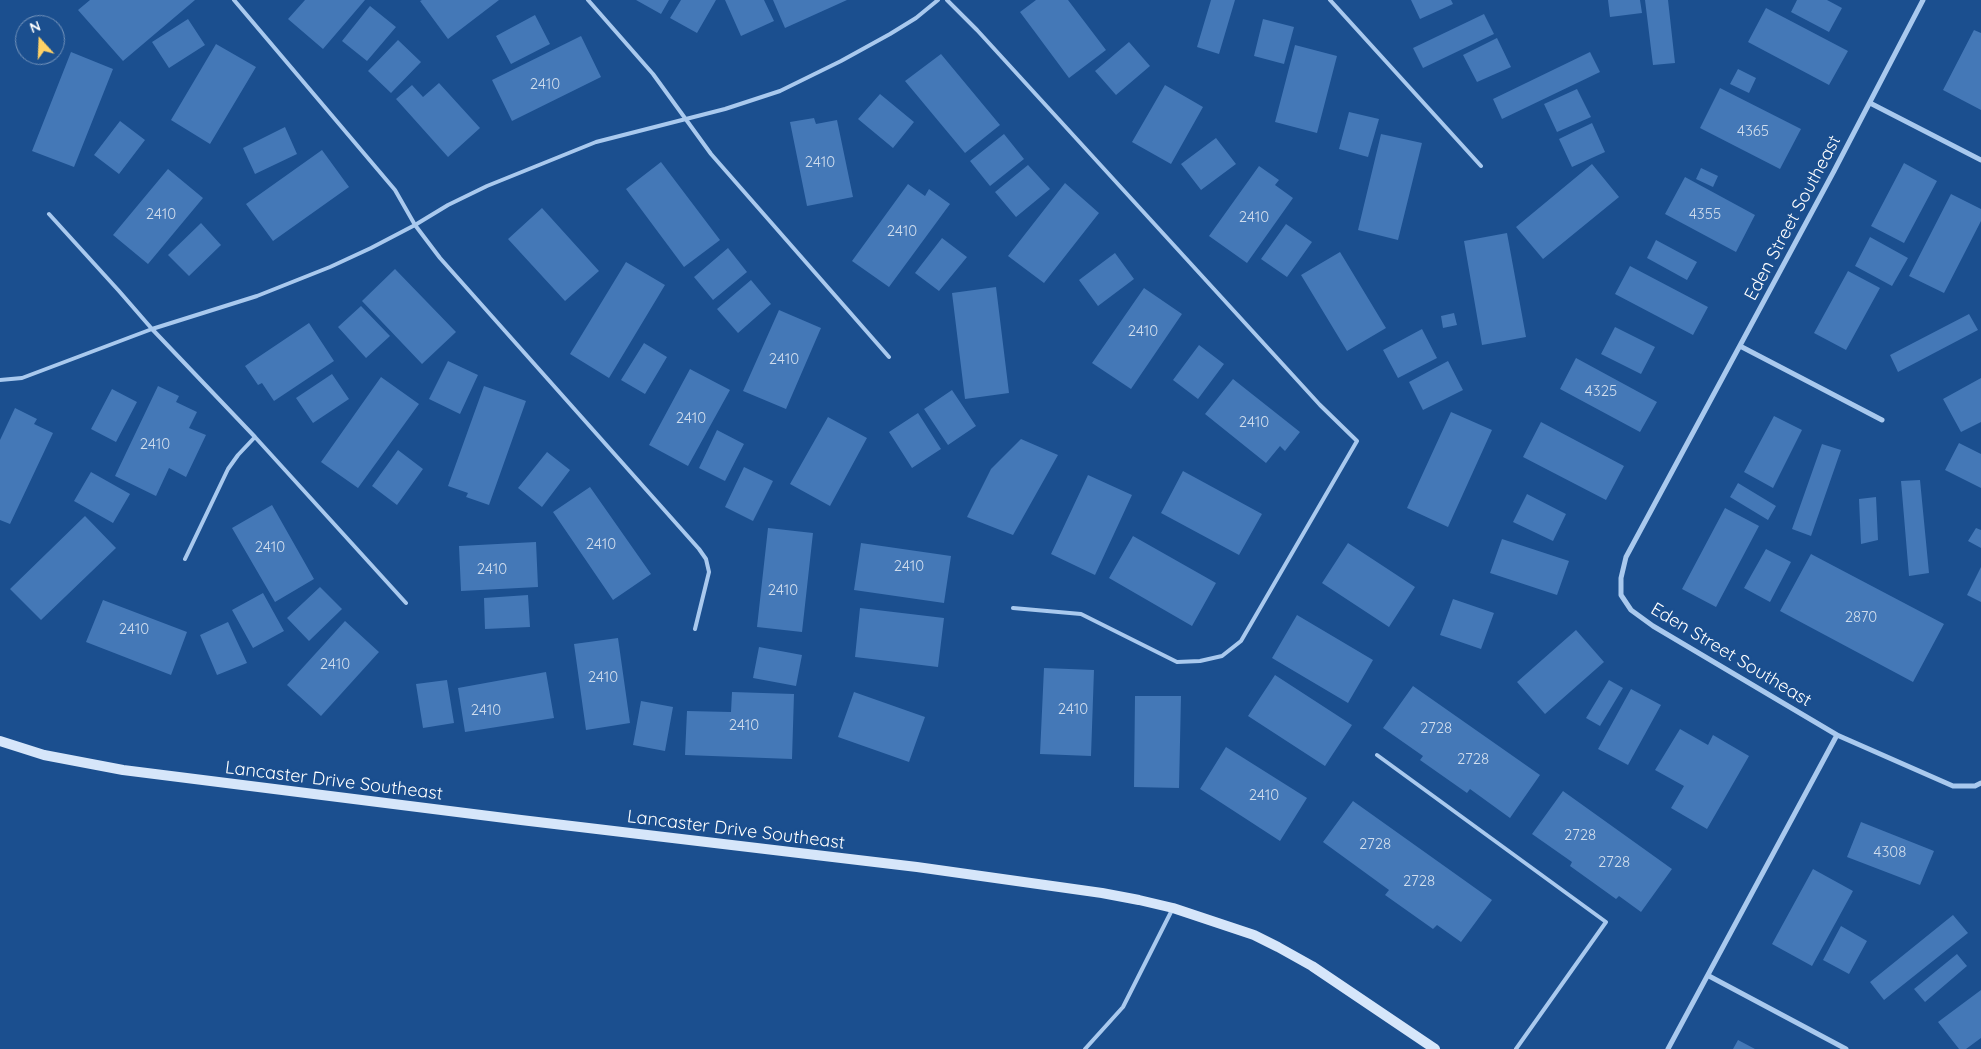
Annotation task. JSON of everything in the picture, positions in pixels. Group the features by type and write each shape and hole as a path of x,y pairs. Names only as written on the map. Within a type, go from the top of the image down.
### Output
{"main road":[{"name":"Lancaster Drive Southeast","path":"0,741 44,755 133,771 541,823 917,867 1102,893 1173,908 1254,935 1278,947 1312,966 1435,1049"}],"street":[{"name":"Eden Street Southeast","path":"1923,0 1870,103 1626,557 1621,578 1621,595 1631,610 1653,626 1837,735 1953,786 1975,786 1981,783"},
{"path":"1870,103 1981,160"},
{"path":"1740,346 1882,420"},
{"path":"1668,1049 1837,735"},
{"path":"1708,976 1846,1049"}],"lane":[{"path":"234,0 395,190 415,225 440,258 698,549 706,560 709,572 695,629"},
{"path":"588,0 653,74 711,154 889,357"},
{"path":"0,380 22,378 152,329 257,296 330,267 415,225 448,205 538,165 596,142 725,109 780,90 890,34 916,18 938,0"},
{"path":"947,0 977,30 1320,405 1357,440 1241,641 1222,656 1200,661 1177,662 1081,614 1013,608"},
{"path":"1330,0 1481,166"},
{"path":"49,214 152,329 255,437 406,603"},
{"path":"185,559 228,469 255,437"},
{"path":"1377,755 1606,922 1516,1049"},
{"path":"1085,1049 1123,1007 1173,908"}],"building":[{"path":"90,0 195,0 123,61 78,10"},
{"path":"305,0 365,0 323,49 288,19"},
{"path":"499,0 448,39 420,1"},
{"path":"636,0 669,0 661,14"},
{"path":"681,0 716,0 697,33 670,18"},
{"path":"725,0 764,0 774,21 741,36"},
{"path":"773,0 847,0 785,28"},
{"path":"1036,0 1068,0 1106,50 1069,78 1020,12"},
{"path":"1211,0 1235,0 1219,54 1197,47"},
{"path":"1411,0 1451,0 1453,4 1420,19"},
{"path":"1608,0 1640,0 1642,13 1610,17"},
{"path":"1645,0 1668,0 1675,63 1653,65"},
{"path":"1797,0 1827,0 1842,8 1829,32 1791,12"},
{"path":"370,6 396,27 367,61 342,41"},
{"path":"1766,8 1848,51 1829,85 1748,42"},
{"path":"1484,14 1494,34 1423,68 1413,48"},
{"path":"535,15 550,44 511,64 496,36"},
{"path":"188,19 205,45 169,68 152,42"},
{"path":"1263,19 1294,27 1284,64 1254,56"},
{"path":"1974,30 1981,33 1981,110 1943,90"},
{"path":"581,36 601,77 512,121 492,80"},
{"path":"1497,38 1511,67 1477,82 1463,55"},
{"path":"398,40 421,62 391,93 368,71"},
{"path":"1129,42 1150,66 1116,95 1095,71"},
{"path":"216,44 256,67 210,144 171,120"},
{"path":"1295,45 1337,56 1317,133 1275,122"},
{"path":"71,52 113,69 74,167 32,151"},
{"path":"1590,52 1600,72 1502,119 1493,99"},
{"path":"941,54 1000,125 965,153 905,81"},
{"path":"1738,69 1756,78 1749,93 1730,84"},
{"path":"439,83 480,128 448,157 396,99 412,85 423,97"},
{"path":"1165,85 1203,107 1171,164 1132,142"},
{"path":"1720,88 1801,129 1780,169 1700,128"},
{"path":"1577,89 1591,117 1557,132 1544,104"},
{"path":"880,94 914,122 893,148 858,119"},
{"path":"1349,112 1379,119 1368,157 1339,149"},
{"path":"814,118 816,124 837,120 853,197 807,206 790,122"},
{"path":"120,121 145,140 119,174 94,155"},
{"path":"1592,123 1605,152 1572,167 1559,139"},
{"path":"285,127 297,154 255,174 243,148"},
{"path":"1004,134 1024,159 990,186 970,161"},
{"path":"1381,134 1422,143 1398,240 1358,230"},
{"path":"1216,138 1236,164 1201,190 1181,164"},
{"path":"322,150 349,187 273,241 246,204"},
{"path":"661,162 720,240 684,267 626,189"},
{"path":"1904,163 1937,181 1904,243 1871,226"},
{"path":"1592,164 1619,197 1543,259 1516,227"},
{"path":"1028,165 1050,189 1016,217 995,192"},
{"path":"1259,166 1279,180 1275,185 1293,198 1247,263 1209,236"},
{"path":"1701,168 1718,176 1713,187 1696,179"},
{"path":"168,169 203,198 148,264 113,235"},
{"path":"1685,177 1755,215 1736,252 1665,214"},
{"path":"1065,183 1099,213 1044,283 1008,256"},
{"path":"908,184 925,196 929,189 950,204 889,287 852,261"},
{"path":"1951,194 1981,209 1981,221 1944,293 1909,276"},
{"path":"542,208 599,271 565,301 508,239"},
{"path":"201,223 221,245 189,276 168,255"},
{"path":"1286,224 1312,242 1287,277 1261,259"},
{"path":"1507,233 1526,337 1482,345 1464,241"},
{"path":"1870,237 1908,258 1892,286 1855,266"},
{"path":"942,238 967,257 939,291 915,273"},
{"path":"1656,240 1697,262 1687,280 1647,258"},
{"path":"728,248 747,272 713,300 694,277"},
{"path":"1340,252 1386,328 1347,351 1301,275"},
{"path":"1115,253 1134,279 1098,306 1079,280"},
{"path":"626,262 665,285 609,378 570,354"},
{"path":"1630,266 1708,307 1693,335 1615,294"},
{"path":"395,269 456,332 422,364 362,301"},
{"path":"1848,271 1880,288 1846,350 1814,333"},
{"path":"751,280 771,304 738,333 717,309"},
{"path":"996,287 1009,393 965,399 952,293"},
{"path":"1144,288 1182,314 1131,389 1092,363"},
{"path":"361,306 390,336 366,358 338,327"},
{"path":"779,310 821,328 786,409 743,391"},
{"path":"1454,313 1457,325 1443,328 1441,316"},
{"path":"1969,314 1978,330 1898,372 1890,355"},
{"path":"309,323 334,361 274,401 262,383 258,385 245,366"},
{"path":"1615,327 1655,347 1641,374 1601,354"},
{"path":"1422,329 1437,358 1398,378 1383,350"},
{"path":"644,343 667,357 645,394 621,380"},
{"path":"1199,345 1224,364 1198,399 1173,380"},
{"path":"1576,358 1657,402 1640,432 1560,389"},
{"path":"448,361 478,375 460,414 429,399"},
{"path":"1448,361 1463,390 1423,410 1409,382"},
{"path":"690,369 730,390 688,466 649,445"},
{"path":"332,374 349,399 313,423 296,398"},
{"path":"381,377 419,404 358,488 321,462"},
{"path":"1981,378 1981,422 1961,432 1943,399"},
{"path":"1233,379 1300,432 1285,451 1280,446 1266,463 1205,414"},
{"path":"158,386 179,396 176,402 197,412 189,428 206,435 186,477 169,468 156,496 115,476"},
{"path":"484,386 526,401 489,505 466,497 468,493 448,486"},
{"path":"112,389 137,402 116,442 91,429"},
{"path":"952,390 976,426 948,445 924,409"},
{"path":"15,408 37,419 34,424 53,433 10,524 0,520 0,440"},
{"path":"1451,412 1492,430 1448,527 1407,508"},
{"path":"918,413 941,449 912,468 889,432"},
{"path":"1774,416 1802,430 1773,488 1744,472"},
{"path":"828,417 867,438 830,506 790,484"},
{"path":"1541,422 1624,466 1606,500 1523,457"},
{"path":"717,430 744,444 725,481 699,468"},
{"path":"1021,439 1058,455 1013,535 967,517 991,469"},
{"path":"1959,443 1981,454 1981,488 1945,470"},
{"path":"1822,444 1841,450 1811,536 1792,529"},
{"path":"398,450 423,469 397,505 372,486"},
{"path":"547,452 570,470 542,507 518,488"},
{"path":"744,467 773,481 753,521 725,507"},
{"path":"1183,471 1262,514 1239,555 1161,513"},
{"path":"91,472 130,494 113,523 74,501"},
{"path":"1088,475 1132,495 1095,575 1051,554"},
{"path":"1920,480 1929,573 1909,576 1901,481"},
{"path":"1738,483 1776,506 1768,520 1730,497"},
{"path":"590,487 651,574 613,600 553,512"},
{"path":"1527,494 1566,514 1553,541 1513,522"},
{"path":"1876,497 1878,540 1861,544 1859,499"},
{"path":"272,505 314,579 275,602 232,528"},
{"path":"1725,508 1759,526 1716,607 1682,589"},
{"path":"85,516 116,548 41,620 10,589"},
{"path":"768,528 813,533 802,632 757,627"},
{"path":"1976,528 1981,530 1981,548 1968,541"},
{"path":"1133,536 1216,583 1192,626 1109,578"},
{"path":"1502,539 1569,561 1557,595 1490,573"},
{"path":"536,542 538,587 461,591 459,546"},
{"path":"861,543 951,556 944,603 854,590"},
{"path":"1348,543 1415,587 1389,627 1322,583"},
{"path":"1766,549 1791,562 1770,602 1744,588"},
{"path":"1811,554 1944,624 1913,682 1780,611"},
{"path":"1981,567 1981,602 1967,595"},
{"path":"320,587 342,609 309,641 287,618"},
{"path":"263,593 284,631 253,648 232,610"},
{"path":"528,595 530,627 485,629 484,598"},
{"path":"1453,599 1494,613 1481,649 1440,635"},
{"path":"103,600 187,632 171,675 86,642"},
{"path":"860,608 944,618 938,667 855,657"},
{"path":"1297,615 1373,660 1348,703 1272,658"},
{"path":"345,621 379,652 321,716 287,685"},
{"path":"228,622 247,663 217,675 200,635"},
{"path":"1576,630 1604,662 1545,714 1517,682"},
{"path":"618,638 630,723 586,730 574,644"},
{"path":"759,647 802,655 796,686 753,678"},
{"path":"1044,668 1094,670 1091,756 1040,754"},
{"path":"546,672 554,718 465,732 458,688"},
{"path":"1275,675 1352,725 1325,766 1248,716"},
{"path":"447,680 454,723 423,728 416,684"},
{"path":"1609,680 1623,688 1600,726 1586,718"},
{"path":"1413,686 1540,775 1510,818 1470,789 1467,793 1420,760 1423,756 1383,728"},
{"path":"1631,689 1661,705 1628,765 1598,749"},
{"path":"732,692 794,694 792,759 685,755 687,711 731,712"},
{"path":"854,692 925,717 909,762 838,737"},
{"path":"1135,696 1181,696 1179,788 1134,787"},
{"path":"641,701 673,707 665,751 633,745"},
{"path":"1680,729 1708,745 1713,735 1749,756 1707,829 1671,808 1684,786 1655,770"},
{"path":"1226,747 1307,798 1280,841 1200,789"},
{"path":"1563,791 1672,869 1641,912 1619,896 1616,899 1570,866 1572,862 1532,834"},
{"path":"1353,801 1492,900 1461,942 1437,925 1433,929 1385,895 1389,890 1323,842"},
{"path":"1861,822 1934,851 1920,885 1847,857"},
{"path":"1813,869 1853,891 1812,966 1772,944"},
{"path":"1953,915 1968,933 1884,1000 1870,982"},
{"path":"1841,926 1867,941 1849,974 1823,960"},
{"path":"1957,954 1967,966 1925,1002 1914,989"},
{"path":"1981,990 1981,1038 1966,1049 1959,1049 1938,1022"},
{"path":"1738,1040 1755,1049 1733,1049"}]}
